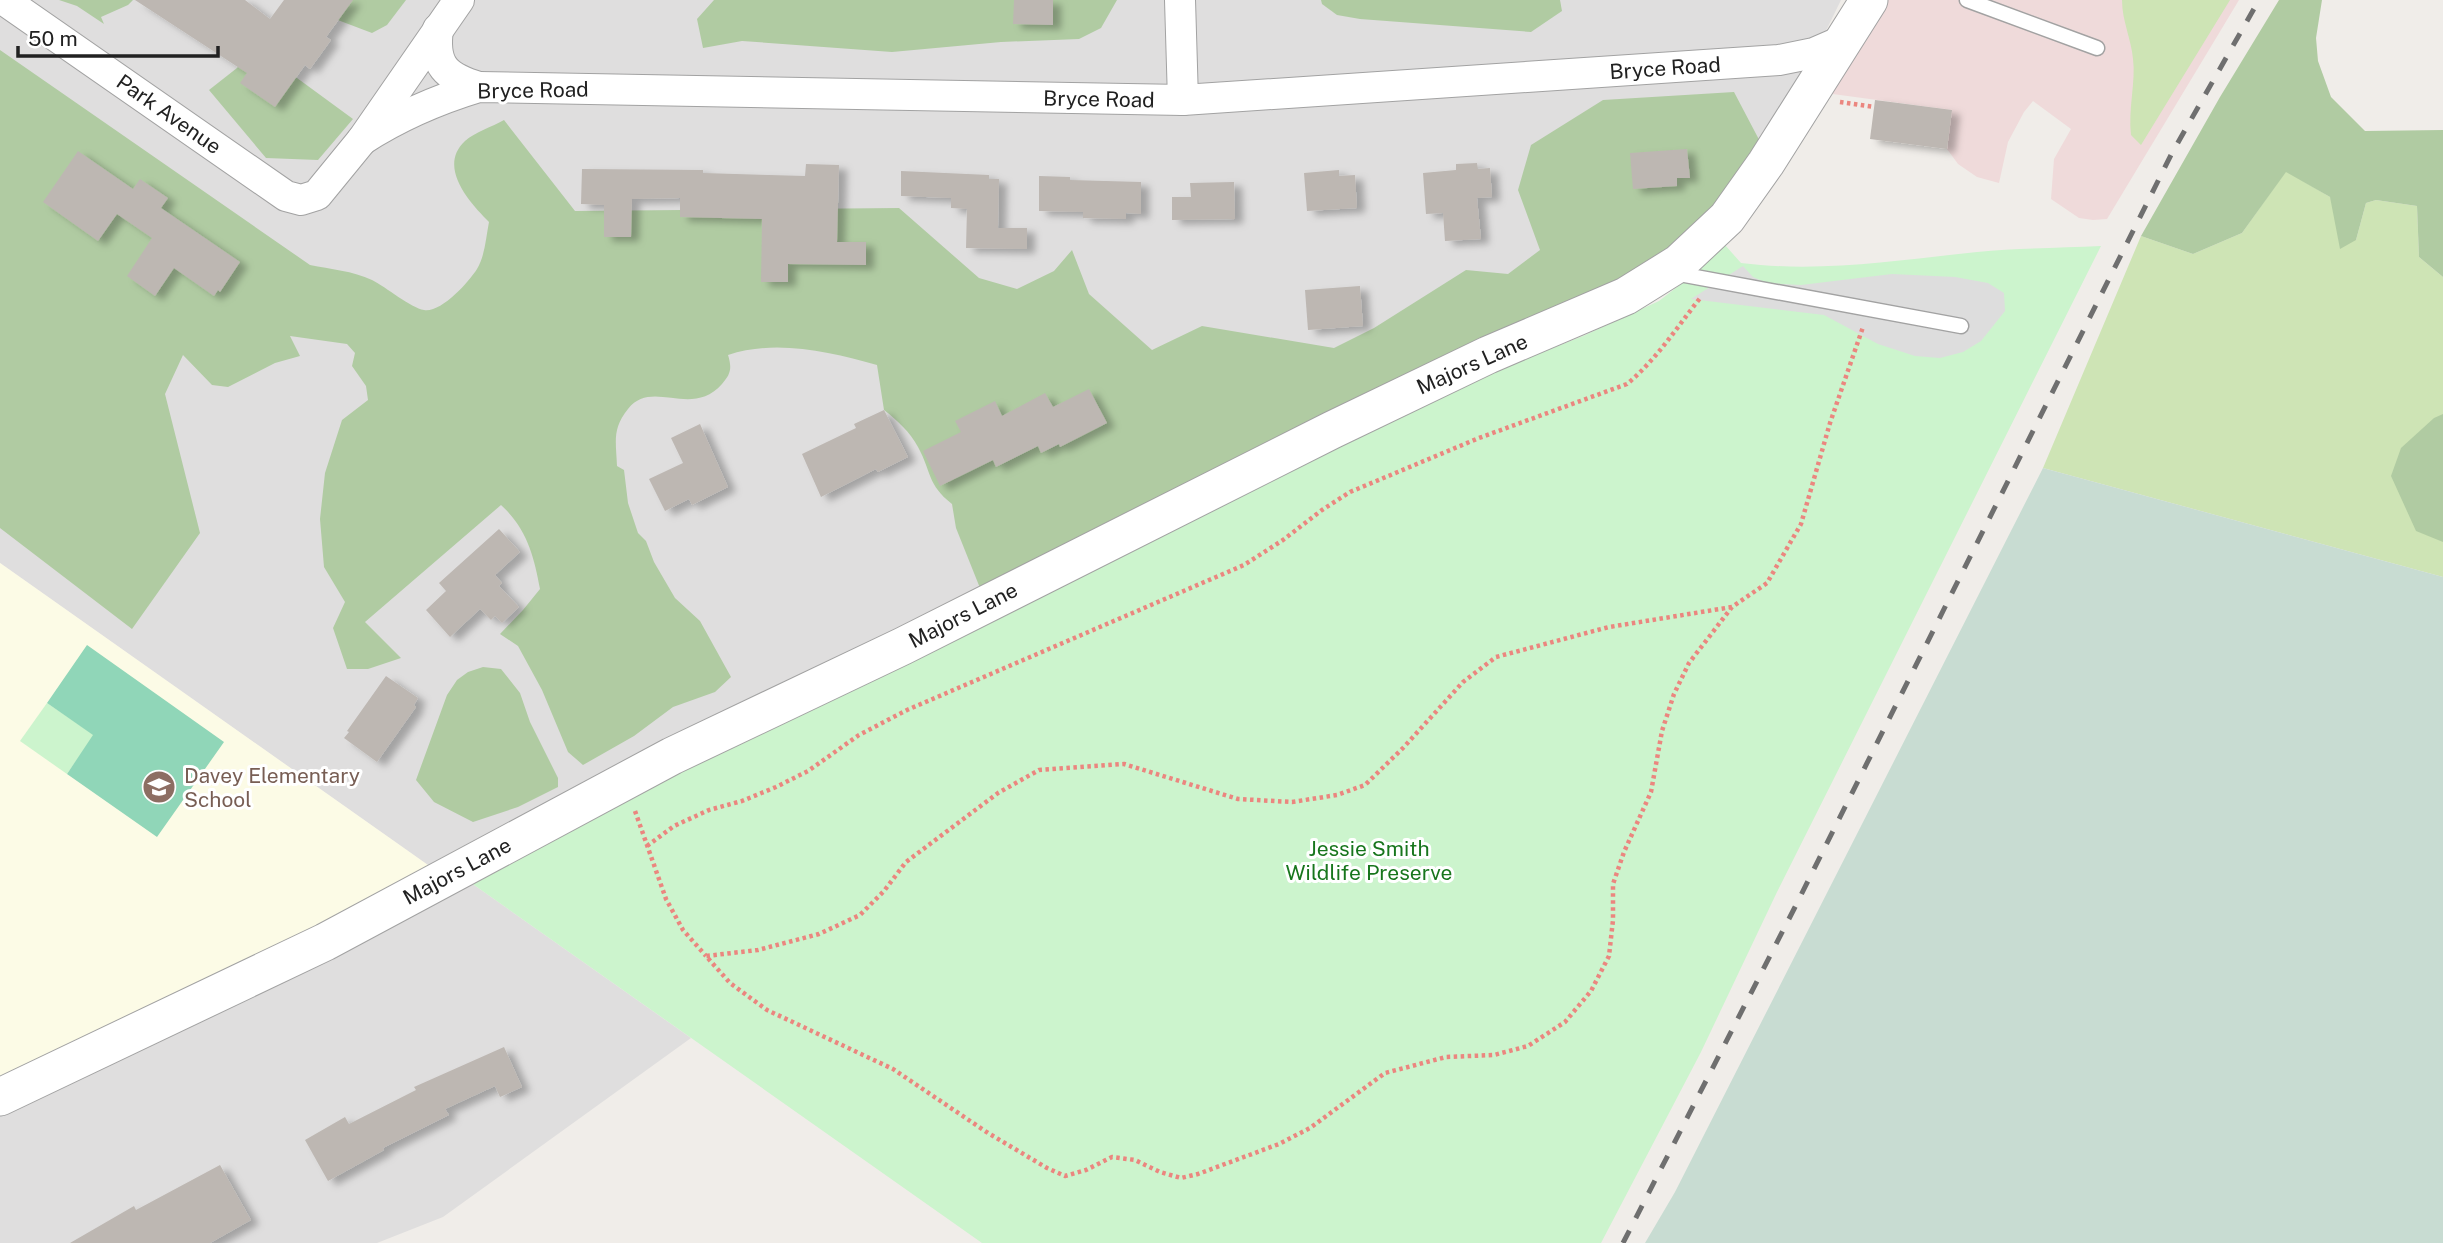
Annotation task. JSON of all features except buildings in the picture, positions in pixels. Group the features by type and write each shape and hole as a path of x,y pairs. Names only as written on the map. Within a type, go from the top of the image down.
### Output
{"street":[{"name":"Park Avenue","path":"4,0 286,195 301,200 317,195 362,140"},
{"path":"362,140 458,0"},
{"path":"1180,0 1183,100"},
{"name":"Majors Lane","path":"0,1097 325,942 671,756 915,640 1355,418 1488,355 1626,296 1679,263 1727,218 1766,163 1869,0"},
{"path":"438,29 435,48 439,61 448,73 460,81 479,87"},
{"name":"Bryce Road","path":"362,140 391,121 425,105 479,87 1183,100 1779,60 1814,53 1844,40"}],"lane":[{"path":"1967,0 2097,48"},
{"path":"1666,271 1961,327"}],"path":[{"path":"1839,102 1874,107"},
{"path":"646,846 674,826 709,810 742,801 808,771 859,735 907,710 1244,565 1350,492 1479,438 1628,384 1667,343 1699,300"},
{"path":"632,805 666,899 683,930 730,983 767,1010 893,1069 988,1133 1047,1168 1065,1176 1086,1170 1112,1157 1135,1160 1181,1178 1279,1144 1310,1128 1385,1073 1446,1057 1494,1055 1528,1046 1565,1022 1591,991 1609,956 1613,920 1612,884 1651,792 1662,731 1674,694 1689,663 1732,607 1768,583 1801,524 1830,423 1860,334"},
{"path":"706,956 758,950 819,934 860,915 884,891 906,862 998,793 1039,770 1124,764 1238,799 1292,802 1337,795 1365,785 1463,682 1496,657 1609,627 1732,607"}],"shaded area":[{"path":"0,0 1841,0 1778,129 1717,210 435,870 0,563"},
{"path":"1877,0 2239,0 2107,219 2093,220 2079,218 2051,199 2054,159 2071,129 2033,101 2008,142 1999,183 1977,177 1958,164 1947,149 1951,110 1818,92"},
{"path":"1743,266 1753,277 1767,283 1801,285 1892,274 1955,277 1988,283 2004,293 2005,311 1981,341 1963,352 1940,358 1915,356 1878,344 1824,315 1691,299"},
{"path":"2043,468 2443,577 2443,1243 1645,1243 1675,1192"},
{"name":"Davey Elementary School","path":"0,563 435,870 0,1087"},
{"path":"467,880 691,1038 443,1217 377,1243 0,1243 0,1113"}],"green space":[{"path":"59,0 133,0 101,17 104,24 77,6"},
{"path":"285,0 406,0 387,25 372,33"},
{"path":"714,0 1117,0 1101,28 1079,39 1001,42 892,52 742,41 703,48 697,19"},
{"path":"1321,0 1560,0 1562,11 1531,32 1360,19 1337,15 1322,4"},
{"path":"2122,0 2230,0 2141,145 2131,135 2134,68"},
{"path":"2279,0 2322,0 2316,38 2318,61 2331,97 2365,131 2443,130 2443,277 2419,257 2417,206 2376,200 2366,203 2356,240 2340,249 2330,197 2286,172 2242,233 2193,254 2141,236"},
{"path":"252,45 353,119 318,160 266,158 209,90 237,68"},
{"path":"0,50 310,265 365,277 424,310 431,310 446,302 467,282 480,264 489,222 459,184 454,162 457,151 465,141 504,120 575,211 899,208 979,278 1017,289 1054,271 1072,250 1089,294 1152,350 1202,326 1334,348 1374,328 1466,270 1508,274 1540,250 1518,190 1531,145 1603,100 1734,92 1765,151 1670,256 982,593 956,528 952,504 934,484 911,436 884,410 877,365 803,349 746,350 728,355 729,374 710,394 698,398 648,397 638,400 619,423 616,442 617,466 624,470 628,503 638,533 646,541 654,562 675,598 700,621 731,677 715,692 673,707 634,736 583,765 568,752 542,690 518,646 500,634 540,589 535,565 523,533 501,505 365,622 401,658 368,669 347,669 333,628 345,602 324,567 320,519 325,473 342,420 368,400 366,386 352,366 355,353 347,344 290,336 300,356 275,363 228,387 212,385 183,355 165,394 200,533 132,629 0,528"},
{"path":"2286,171 2330,197 2356,240 2366,203 2376,200 2417,206 2419,257 2443,277 2443,577 2043,468 2141,236 2193,254 2242,233"},
{"name":"Jessie Smith Wildlife Preserve","path":"1725,245 1741,263 1801,267 1992,251 2101,246 1777,892 1701,1052 1601,1243 982,1243 467,880 1369,432 1510,365 1583,336 1659,301"},
{"path":"2443,414 2443,542 2416,531 2391,476 2401,448 2434,418"},
{"path":"87,645 224,742 157,837 67,774 93,735 47,703"},
{"path":"483,667 501,669 520,693 530,722 558,778 558,787 518,807 473,822 434,802 416,780 447,695 457,680 468,672"},
{"path":"47,703 94,735 67,774 20,741"}],"railway":[{"path":"1623,1243 1794,909 2172,153 2259,0"}],"place":[{"name":"Davey Elementary School","path":"159,787"}]}
